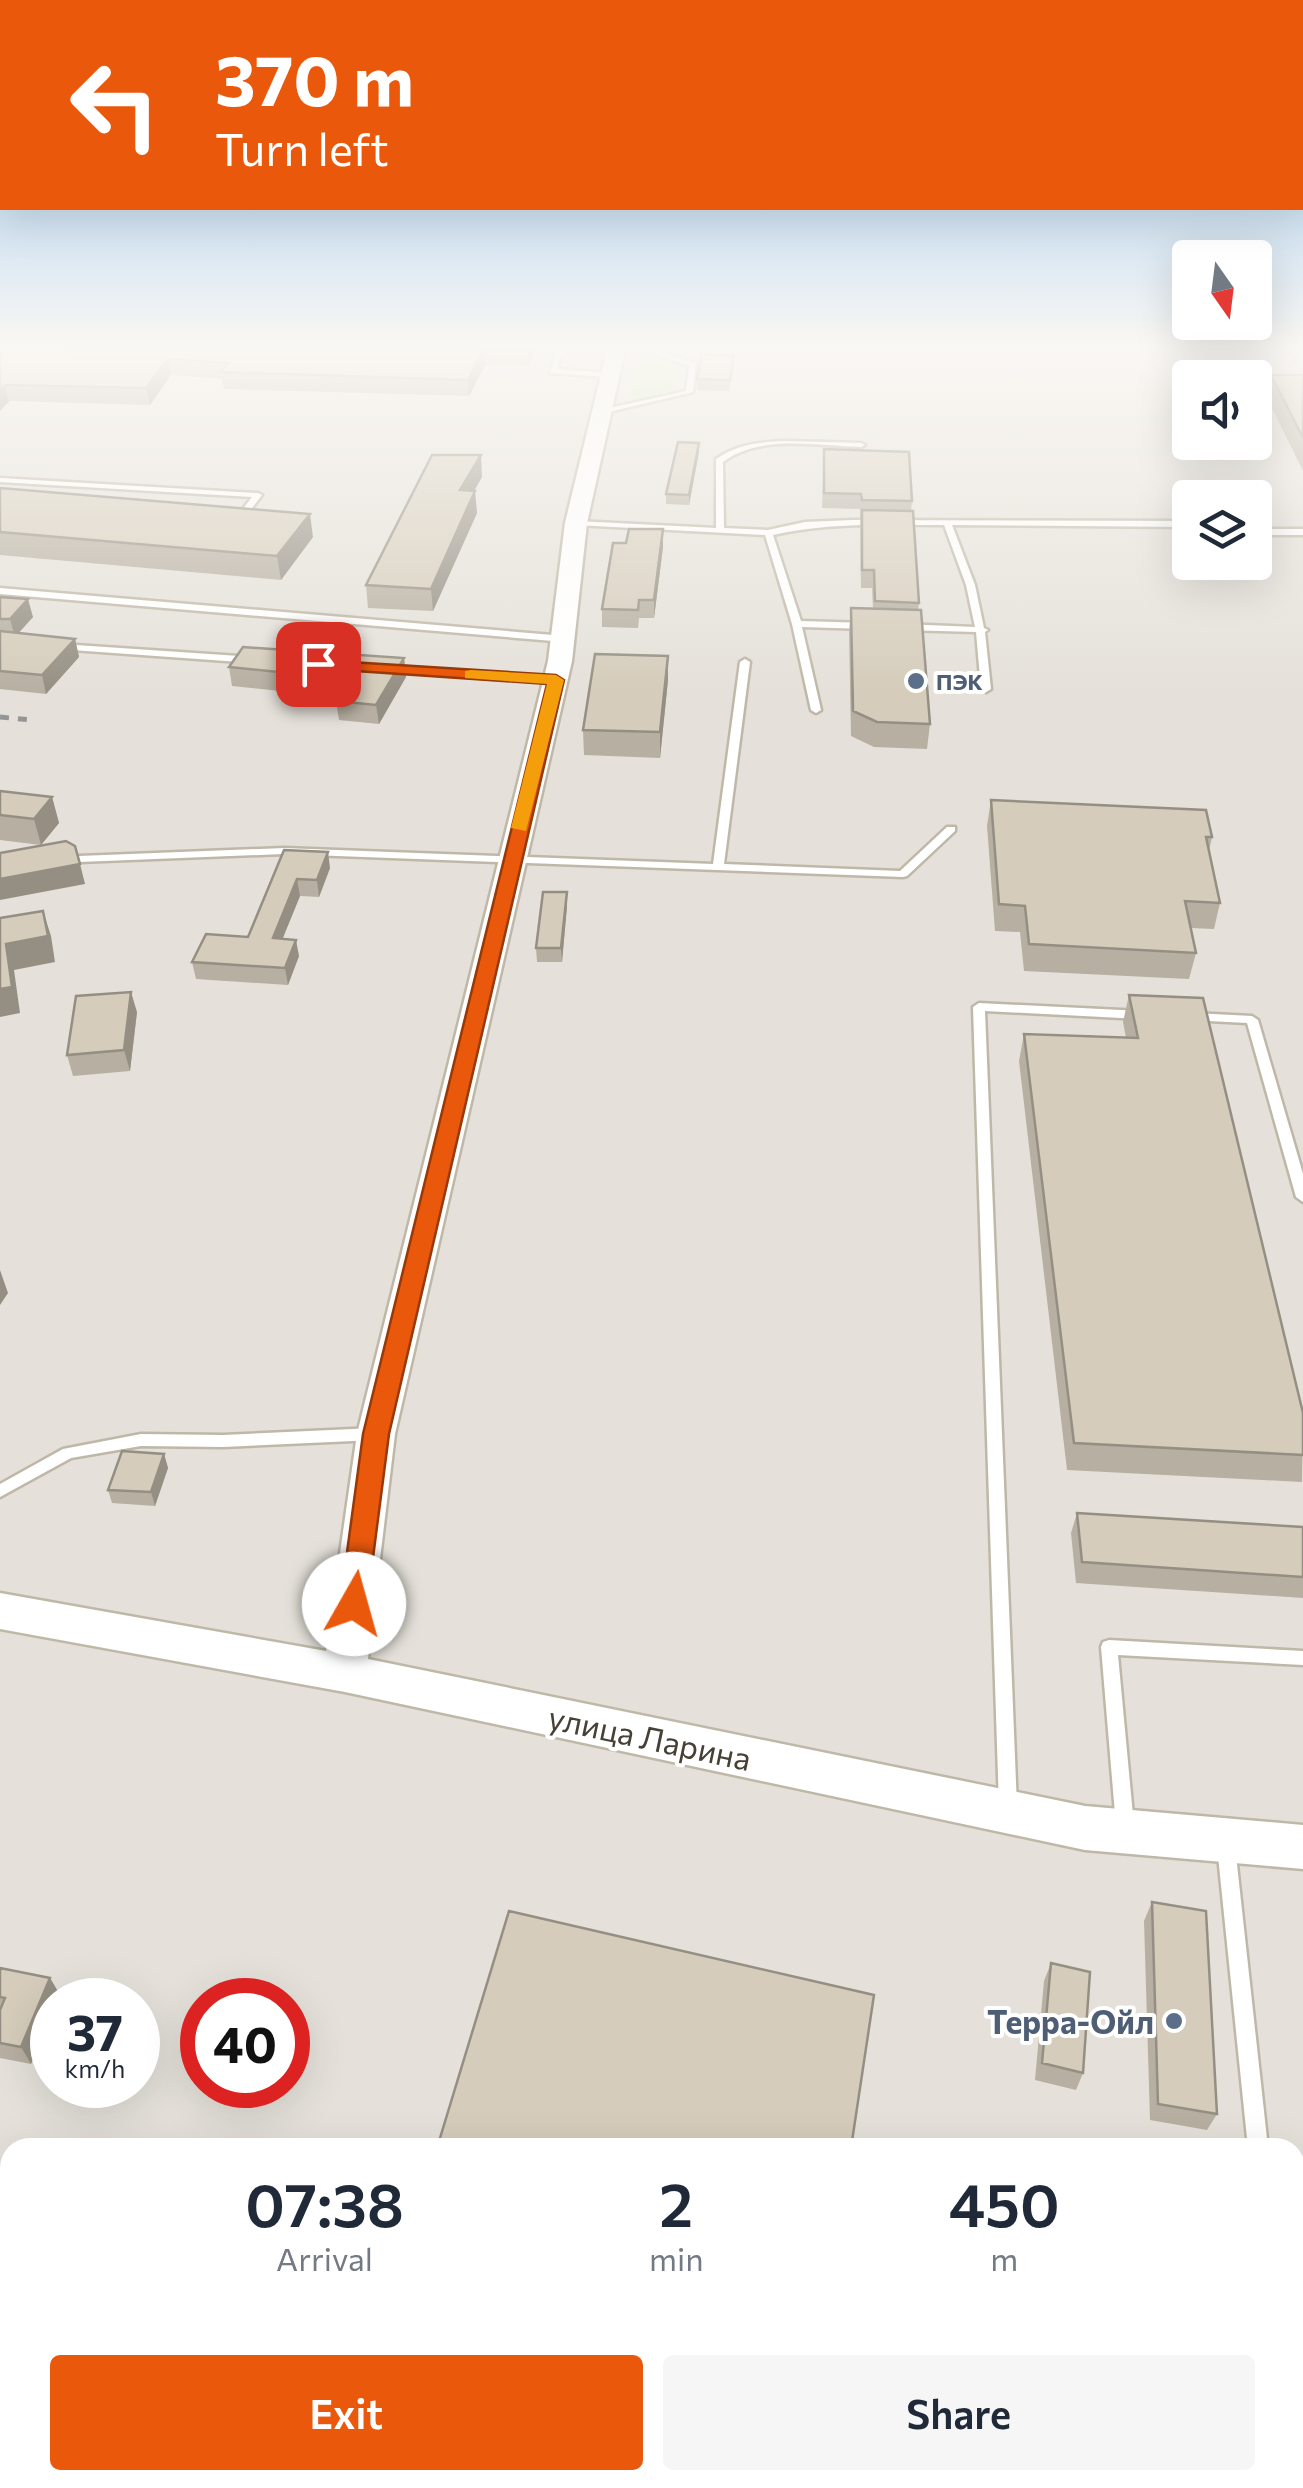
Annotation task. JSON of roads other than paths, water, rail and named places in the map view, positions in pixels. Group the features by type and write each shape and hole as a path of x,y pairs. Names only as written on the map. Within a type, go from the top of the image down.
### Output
{"street":[{"path":"345,1672 376,1434 565,639 576,523 589,462"},
{"name":"улица Ларина","path":"0,1611 345,1672 1008,1813 1126,1832 1303,1847"}],"lane":[{"path":"719,462 720,529"},
{"path":"0,480 258,495 236,524"},
{"path":"947,522 975,590 983,630 986,689"},
{"path":"576,523 768,533 837,523 1172,524"},
{"path":"1272,532 1303,532"},
{"path":"768,533 797,624 816,710"},
{"path":"0,591 565,639"},
{"path":"797,624 872,626"},
{"path":"890,627 983,630"},
{"path":"40,646 258,660"},
{"path":"718,866 745,662"},
{"path":"377,668 556,680"},
{"path":"79,859 284,851 903,874 951,829"},
{"path":"1008,1813 978,1008 1154,1016"},
{"path":"1174,1016 1252,1020 1303,1197"},
{"path":"0,1491 68,1452 142,1440 223,1441 376,1434"},
{"path":"1126,1832 1109,1647 1303,1658"},
{"path":"1225,1840 1257,2138"}],"railway":[{"path":"0,717 31,720"}],"place":[{"name":"ПЭК","path":"916,681"},
{"name":"Терра-Ойл","path":"1174,2021"}]}
